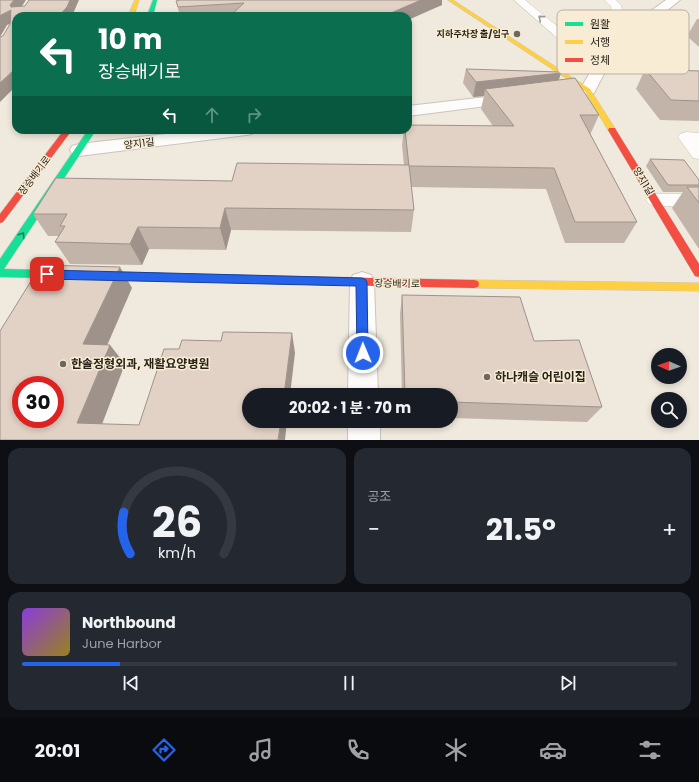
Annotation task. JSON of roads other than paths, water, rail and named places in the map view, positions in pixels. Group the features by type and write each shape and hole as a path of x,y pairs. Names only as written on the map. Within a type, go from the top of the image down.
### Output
{"street":[{"path":"132,12 137,0"},
{"path":"151,12 155,0"},
{"name":"양지1길","path":"450,0 557,70"},
{"path":"661,10 674,0"},
{"name":"양지1길","path":"563,74 588,90 699,273"},
{"path":"549,95 588,90 596,74"},
{"path":"412,111 526,97"},
{"name":"장승배기로","path":"0,220 65,134"},
{"path":"0,267 89,134"},
{"name":"양지1길","path":"79,150 213,134"},
{"name":"장승배기로","path":"0,273 362,282 699,287"},
{"path":"362,282 363,388"},
{"path":"364,428 364,440"}],"lane":[{"path":"518,0 557,32"},
{"path":"699,138 686,137 699,154"},
{"path":"655,200 699,200"}],"place":[{"name":"지하주차장 출/입구","path":"517,34"},
{"name":"한솔정형외과, 재활요양병원","path":"63,364"},
{"name":"하나캐슬 어린이집","path":"487,377"}]}
